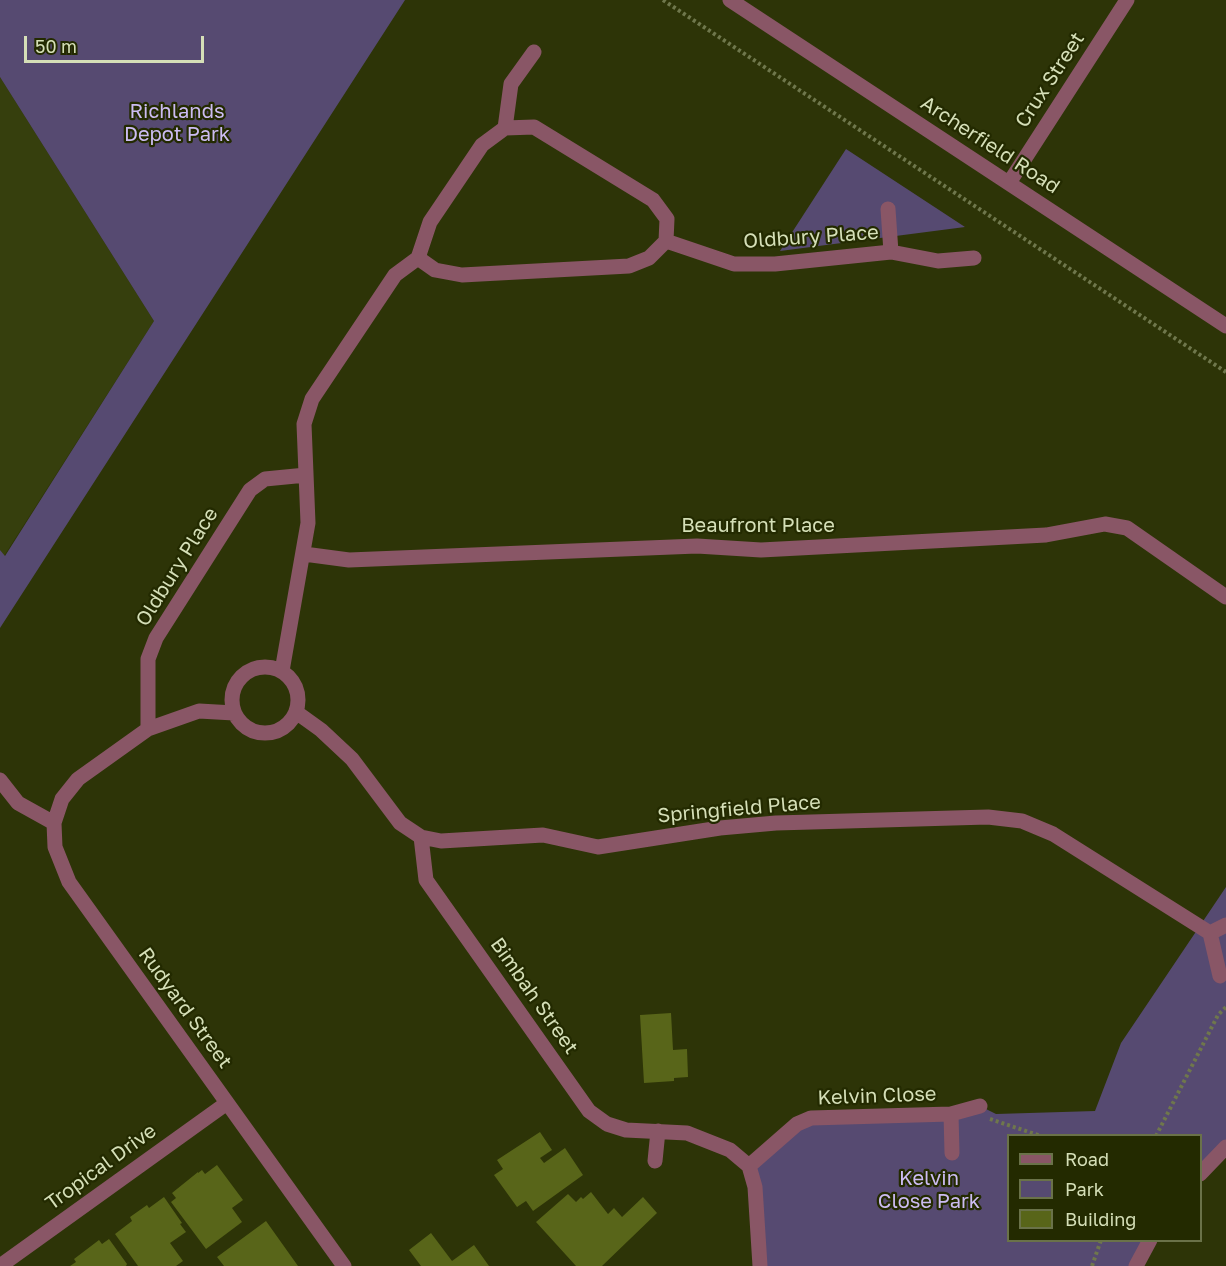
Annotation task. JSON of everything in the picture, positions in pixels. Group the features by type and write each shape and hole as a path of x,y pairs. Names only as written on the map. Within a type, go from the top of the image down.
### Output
{"street":[{"name":"Archerfield Road","path":"729,0 1226,327"},
{"name":"Crux Street","path":"1009,183 1127,0"},
{"path":"505,128 511,84 534,52"},
{"path":"282,671 308,523 304,424 312,399 395,275 418,258 430,222 482,145 505,128 534,127 653,200 667,219 666,241 649,258 629,266 462,275 435,270 418,258"},
{"name":"Oldbury Place","path":"888,209 891,252"},
{"name":"Oldbury Place","path":"666,241 735,264 775,264 891,252 938,261 974,258"},
{"name":"Oldbury Place","path":"148,729 148,659 156,638 250,490 265,479 306,475"},
{"name":"Beaufront Place","path":"303,554 349,560 697,546 760,550 1046,535 1105,524 1126,528 1226,597"},
{"path":"269,667 282,671 297,689 299,701 296,712 289,724 278,731 265,734 252,731 241,724 234,713 231,699 235,686 243,675 255,668 269,667"},
{"path":"0,780 18,803 54,823 62,799 78,779 148,729 199,711 234,713"},
{"path":"296,712 321,730 352,759 400,823 421,837"},
{"name":"Springfield Place","path":"421,837 441,841 543,835 598,847 720,828 776,823 988,817 1022,821 1053,834 1210,933"},
{"name":"Rudyard Street","path":"54,823 55,847 69,882 344,1266"},
{"name":"Bimbah Street","path":"421,837 426,880 589,1111 607,1124 626,1130 687,1133 730,1150 748,1166"},
{"path":"1220,976 1210,933 1226,926"},
{"name":"Tropical Drive","path":"0,1266 227,1102"},
{"name":"Kelvin Close","path":"748,1166 797,1124 811,1118 951,1114 980,1106"},
{"name":"Kelvin Close","path":"951,1114 952,1153"},
{"path":"655,1161 658,1131"},
{"path":"1202,1172 1226,1147"},
{"path":"748,1166 755,1187 760,1266"},
{"path":"1136,1266 1149,1242"}],"path":[{"path":"663,0 1226,372"},
{"path":"1157,1134 1218,1015 1226,1006"},
{"path":"980,1106 991,1121 1034,1134"},
{"path":"1092,1266 1100,1242"}],"shaded area":[{"path":"0,77 154,321 4,556 0,550"}],"green space":[{"name":"Richlands Depot Park","path":"0,0 405,0 0,628 0,550 5,556 154,321 0,77"},
{"path":"846,149 965,227 780,251"},
{"name":"Kelvin Close Park","path":"1226,887 1226,1147 1202,1173 1202,1134 1007,1134 1007,1242 1149,1242 1136,1266 760,1266 749,1166 797,1124 980,1106 996,1114 1095,1111 1121,1043"}],"building":[{"path":"671,1013 673,1050 687,1049 688,1077 674,1078 674,1081 644,1083 640,1015"},
{"path":"540,1132 552,1150 540,1158 544,1163 565,1148 583,1175 533,1211 526,1201 517,1207 494,1175 503,1169 497,1160"},
{"path":"217,1165 243,1200 232,1208 242,1222 206,1249 171,1202 176,1198 172,1193 198,1172 202,1170 205,1174"},
{"path":"591,1192 608,1214 614,1208 622,1217 643,1197 657,1213 602,1266 576,1266 536,1222 568,1194 576,1202"},
{"path":"164,1197 186,1232 170,1243 183,1261 176,1266 138,1266 115,1234 132,1221 130,1217 147,1205 149,1208"},
{"path":"266,1221 298,1266 224,1266 217,1257"},
{"path":"431,1233 452,1261 474,1245 489,1266 421,1266 409,1250"},
{"path":"109,1239 127,1264 126,1266 70,1266 76,1262 74,1259 99,1240 102,1244"}]}
